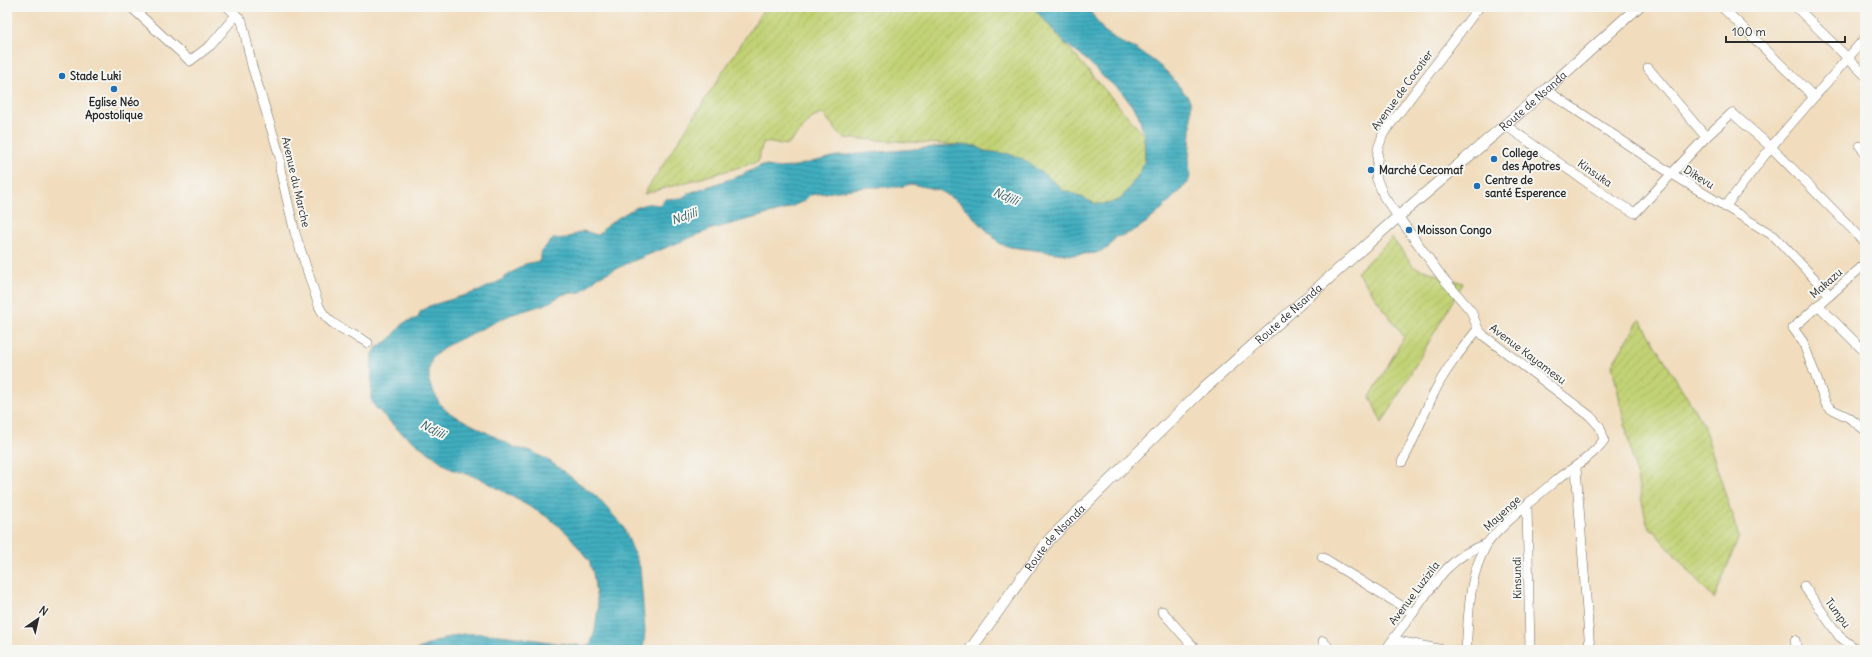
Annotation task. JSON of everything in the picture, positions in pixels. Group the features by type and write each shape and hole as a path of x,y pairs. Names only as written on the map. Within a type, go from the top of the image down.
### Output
{"street":[{"path":"131,7 190,61 211,45 236,15"},
{"name":"Avenue du Marche","path":"228,7 242,21 252,66 280,157 280,169 295,233 323,316 330,323 368,343"},
{"name":"Avenue de Cocotier","path":"1399,216 1384,197 1376,177 1378,149 1383,134 1479,7"},
{"name":"Route de Nsanda","path":"970,650 1049,540 1198,394 1399,216 1546,90 1638,7"},
{"path":"1722,7 1814,97"},
{"path":"1796,7 1865,75"},
{"path":"1724,207 1771,147 1865,38"},
{"path":"1648,68 1706,137"},
{"name":"Dikevu","path":"1546,90 1672,174 1774,236 1830,295"},
{"path":"1672,174 1706,137 1732,113 1771,147 1865,242"},
{"name":"Kinsuka","path":"1505,125 1612,200 1635,213 1672,174"},
{"name":"Avenue Kayamesu","path":"1399,216 1442,277 1471,312 1478,329 1590,416 1603,433 1604,440 1600,446"},
{"name":"Makazu","path":"1865,265 1793,328 1803,342 1826,404 1831,409 1848,417 1865,430"},
{"path":"1818,305 1865,352"},
{"path":"1402,462 1411,446 1433,395 1447,369 1478,329"},
{"name":"Mayenge","path":"1466,650 1471,591 1477,566 1486,544 1556,481 1576,468 1600,446"},
{"path":"1576,468 1590,650"},
{"name":"Kinsundi","path":"1527,506 1530,650"},
{"name":"Avenue Luzizila","path":"1386,650 1430,588 1450,565 1464,554 1486,544"},
{"path":"1322,557 1413,613"},
{"name":"Tumpu","path":"1804,586 1839,636 1857,650"},
{"path":"1162,611 1196,650"},
{"path":"1393,640 1443,650"},
{"path":"1795,640 1797,650"},
{"path":"1323,641 1330,650"}],"green space":[{"path":"765,7 1033,7 1144,135 1145,159 1141,171 1121,199 1108,204 1096,204 1063,192 1048,178 994,153 984,151 976,146 843,138 823,114 812,118 788,145 763,142 758,162 644,194"},
{"path":"1392,238 1414,267 1463,283 1382,423 1370,397 1404,337 1357,272"},
{"path":"1640,319 1703,424 1739,537 1714,599 1647,524 1612,365"}],"water":[{"name":"Ndjili","path":"1033,7 1087,7 1104,31 1122,43 1136,49 1167,72 1188,97 1191,103 1189,157 1190,176 1188,183 1146,223 1127,234 1116,237 1108,248 1096,253 1072,255 1011,247 1000,244 961,204 939,190 911,184 899,187 867,187 810,195 804,201 784,210 712,229 633,261 598,277 581,292 564,294 546,304 510,315 446,346 432,358 429,370 429,382 439,403 448,412 516,448 531,451 551,462 596,496 623,526 640,567 645,631 643,650 416,650 439,640 463,634 495,634 590,646 595,630 598,609 593,573 589,561 568,534 549,518 492,485 479,478 451,469 399,431 375,407 371,399 372,356 377,347 390,339 405,322 418,318 420,312 429,306 479,291 498,282 525,264 539,261 541,251 553,239 567,238 583,231 598,235 613,221 641,205 659,205 665,199 682,198 689,193 742,175 762,165 779,168 791,167 837,156 958,145 976,146 984,151 1009,154 1023,159 1057,184 1063,191 1068,191 1096,204 1108,204 1121,199 1141,171 1145,159 1144,135 1138,114 1121,91 1065,43"}],"place":[{"name":"Stade Luki","path":"62,76"},
{"name":"Eglise Néo Apostolique","path":"114,89"},
{"name":"College des Apotres","path":"1494,159"},
{"name":"Marché Cecomaf","path":"1371,170"},
{"name":"Centre de santé Esperence","path":"1477,186"},
{"name":"Moisson Congo","path":"1409,230"}]}
